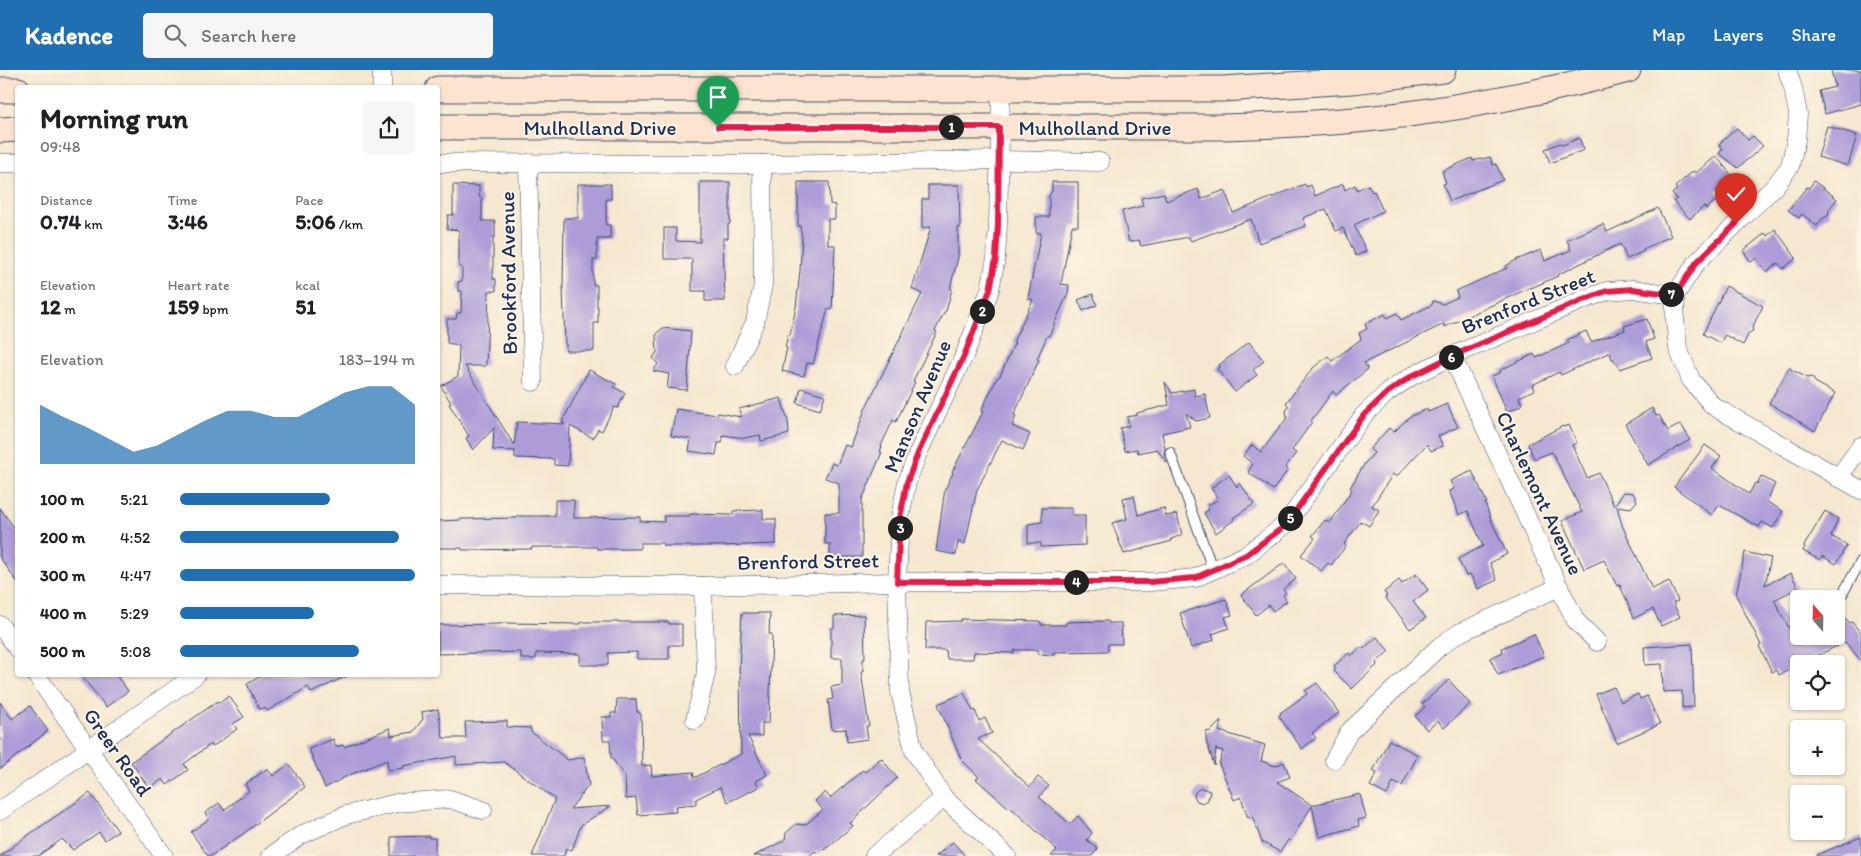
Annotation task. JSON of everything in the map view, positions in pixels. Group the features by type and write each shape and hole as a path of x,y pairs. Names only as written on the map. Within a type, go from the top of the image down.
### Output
{"main road":[{"name":"Mulholland Drive","path":"440,89 1223,89 1352,81 1443,70"},
{"name":"Mulholland Drive","path":"440,127 1222,127 1320,123 1400,115 1492,101 1628,70"},
{"path":"0,90 15,90"},
{"path":"0,130 15,129"}],"street":[{"path":"382,70 382,85"},
{"path":"1787,70 1798,114 1796,140 1790,166 1775,186 1697,262 1675,295 1678,348 1691,380 1713,406 1861,490"},
{"name":"Manson Avenue","path":"1001,89 998,225 996,258 990,290 964,356 918,453 907,482 900,518 897,582 900,692 914,751 944,798 1007,856"},
{"path":"440,163 762,164 999,160 1100,162"},
{"path":"0,163 15,163"},
{"name":"Brookford Avenue","path":"528,163 533,382"},
{"path":"734,366 755,322 763,285 762,164"},
{"name":"Brenford Street","path":"440,585 703,586 897,582 1150,582 1195,578 1246,555 1285,526 1364,415 1388,392 1412,376 1452,356 1607,291 1633,289 1675,295"},
{"name":"Charlemont Avenue","path":"1452,356 1576,621 1597,642"},
{"path":"1838,478 1861,446"},
{"path":"695,720 706,673 703,586"},
{"path":"1334,760 1349,732 1440,646 1459,633 1559,586"},
{"path":"0,625 15,645"},
{"name":"Greer Road","path":"37,677 164,856"},
{"path":"0,811 193,677"},
{"path":"874,856 944,798"},
{"path":"271,856 301,835 346,815 397,803 450,799 483,810"}],"lane":[{"path":"1170,452 1213,570"},
{"path":"1845,590 1861,561"}],"building":[{"path":"1831,70 1861,70 1861,104 1825,114 1819,91 1835,87"},
{"path":"1827,126 1857,135 1848,166 1818,157"},
{"path":"1737,128 1748,140 1753,136 1763,146 1738,168 1719,153 1723,149 1719,144"},
{"path":"1579,138 1584,150 1550,163 1545,149 1560,143 1563,145"},
{"path":"1716,156 1733,177 1716,191 1721,196 1706,209 1704,206 1690,219 1673,201 1677,199 1672,194 1677,189 1675,187 1693,171 1696,173"},
{"path":"1490,157 1493,165 1496,164 1503,180 1450,201 1443,184 1446,183 1442,171 1472,158 1473,161"},
{"path":"1814,181 1837,199 1829,209 1828,216 1823,218 1817,226 1802,214 1799,218 1788,210"},
{"path":"700,182 730,182 730,224 728,224 728,238 723,238 725,301 705,301 705,291 692,291 692,259 664,259 664,228 676,228 676,241 700,242"},
{"path":"798,182 829,182 830,204 835,205 835,219 828,219 828,245 835,245 832,310 828,309 813,364 807,363 804,376 782,371 787,348 785,347 788,335 790,335 796,307 800,271 802,237 800,226 798,226"},
{"path":"1052,182 1078,182 1078,226 1072,226 1061,284 1069,285 1068,293 1049,336 1047,336 1037,359 1039,360 1014,415 1016,416 1012,426 1030,434 1023,450 1002,440 977,490 965,544 958,542 956,555 936,551 945,489 983,412 981,411 997,378 1000,376 1015,342 1013,342 1033,300 1028,298 1041,233 1036,233 1036,217 1049,217 1049,196 1052,191"},
{"path":"578,184 611,184 611,199 606,199 606,225 610,225 610,239 597,239 597,260 593,260 593,285 597,285 598,307 598,323 594,323 594,351 566,351 565,344 563,289 564,218 578,218"},
{"path":"1305,184 1306,187 1311,185 1315,196 1343,184 1345,190 1355,185 1357,190 1368,185 1372,192 1374,191 1383,211 1354,225 1366,251 1356,256 1343,228 1336,231 1326,209 1303,218 1306,226 1259,243 1251,219 1191,241 1189,237 1141,246 1139,240 1129,242 1122,211 1143,206 1141,198 1164,193 1166,201 1198,189 1201,199 1225,190 1233,213"},
{"path":"453,185 479,186 480,198 482,198 482,221 495,221 493,279 496,279 496,291 489,291 486,366 465,366 514,445 517,422 565,424 562,422 589,370 616,384 614,387 625,393 618,408 614,407 602,431 598,429 593,438 570,426 568,466 554,465 554,459 515,458 515,451 493,450 494,428 473,450 466,438 469,436 449,404 451,403 441,386 458,376 459,345 447,343 447,319 456,319 457,313 461,313 462,291 458,291 458,282 462,281 462,267 459,267 459,230 447,229 448,215 453,215"},
{"path":"928,185 959,185 960,228 958,228 958,258 950,288 952,289 946,311 913,381 915,382 896,422 893,420 881,446 880,452 882,452 862,500 862,557 830,557 830,544 825,544 825,513 839,513 839,483 825,478 832,463 837,465 845,445 851,447 866,407 922,294 912,289 931,227 922,228 922,199 928,199"},
{"path":"1658,208 1671,236 1627,259 1620,244 1558,276 1445,327 1444,324 1364,363 1368,369 1336,395 1333,391 1311,421 1292,450 1296,453 1285,468 1288,470 1273,490 1248,472 1253,464 1243,456 1252,445 1261,452 1287,418 1286,411 1289,406 1286,403 1313,368 1328,356 1332,361 1361,339 1359,333 1367,329 1365,324 1385,314 1387,318 1397,313 1401,320 1432,305 1433,301 1443,304 1458,297 1456,291 1507,268 1506,266 1516,260 1541,250 1545,261 1571,250 1567,240 1603,224 1607,232"},
{"path":"1775,229 1796,258 1783,269 1778,263 1767,272 1756,258 1751,262 1743,251 1765,233 1767,236"},
{"path":"1726,286 1763,306 1752,328 1753,331 1749,333 1743,345 1725,335 1720,343 1703,334"},
{"path":"1093,294 1097,305 1083,311 1078,300"},
{"path":"1647,319 1654,339 1646,342 1652,358 1620,369 1614,359 1612,359 1610,352 1561,375 1559,372 1532,385 1534,390 1519,397 1522,405 1507,412 1492,376 1501,372 1500,370 1534,354 1536,358 1569,343 1567,340 1586,331 1591,342 1625,330 1624,326"},
{"path":"663,328 691,331 687,390 667,388 669,374 653,371 658,364 653,358 657,352 656,336"},
{"path":"1249,342 1264,361 1253,370 1257,375 1235,392 1217,369 1219,365"},
{"path":"1789,368 1807,378 1812,377 1815,382 1835,393 1815,431 1769,403"},
{"path":"1165,382 1172,393 1194,389 1195,396 1205,394 1210,418 1196,421 1186,413 1190,427 1162,433 1167,463 1157,449 1138,453 1137,449 1125,451 1120,428 1129,426 1127,417 1169,405"},
{"path":"801,388 825,395 820,410 797,403"},
{"path":"781,398 788,421 789,434 761,441 760,435 745,438 723,435 722,443 718,443 716,455 689,451 691,439 671,436 676,409 741,417 739,409"},
{"path":"1447,404 1458,427 1438,436 1443,446 1431,451 1427,444 1396,477 1393,474 1372,506 1379,510 1369,526 1361,521 1344,544 1346,546 1331,565 1328,563 1321,571 1301,555 1315,538 1312,536 1325,520 1330,523 1352,490 1350,488 1365,463 1374,453 1370,449 1389,428 1394,432 1409,417 1427,409 1428,412"},
{"path":"1652,408 1656,416 1659,415 1668,431 1681,424 1690,440 1648,465 1625,424"},
{"path":"1569,425 1577,443 1572,445 1587,478 1599,473 1614,506 1624,492 1633,493 1637,501 1631,508 1617,506 1622,525 1652,589 1669,581 1678,601 1673,603 1680,617 1661,626 1653,609 1634,618 1620,585 1617,586 1604,560 1584,569 1562,521 1582,512 1552,452 1534,459 1528,444 1563,426"},
{"path":"1705,445 1721,456 1712,468 1749,494 1761,476 1775,484 1767,502 1783,511 1773,528 1762,522 1759,527 1719,505 1712,515 1674,487"},
{"path":"1472,471 1487,503 1485,503 1491,520 1507,554 1490,563 1497,580 1478,589 1470,574 1466,576 1458,559 1483,546 1468,511 1459,515 1449,491 1454,489 1450,481"},
{"path":"1229,475 1237,487 1240,483 1254,504 1233,518 1234,520 1216,533 1204,513 1209,510 1207,506 1218,499 1211,488"},
{"path":"1134,496 1138,515 1164,508 1166,516 1177,514 1182,535 1171,539 1172,541 1124,554 1112,523 1127,519 1123,498"},
{"path":"555,500 574,500 574,518 640,517 640,521 664,522 664,516 690,516 690,514 733,515 733,511 763,510 763,519 776,519 776,544 663,546 663,543 640,543 640,549 532,547 532,549 462,550 462,548 440,548 440,521 517,518 517,516 555,516"},
{"path":"0,508 15,529 15,579 0,558"},
{"path":"1042,508 1072,508 1072,515 1085,515 1085,545 1041,547 1041,543 1028,543 1028,524 1042,522"},
{"path":"1825,511 1838,519 1831,536 1847,545 1836,564 1822,556 1820,560 1803,551 1804,546"},
{"path":"1745,552 1771,558 1765,585 1791,573 1798,588 1790,590 1790,592 1774,600 1790,630 1790,645 1839,645 1819,655 1790,655 1790,670 1779,675 1776,670 1772,672 1736,595"},
{"path":"1284,563 1296,579 1283,589 1286,593 1283,595 1287,601 1273,611 1269,605 1256,615 1241,595"},
{"path":"1416,574 1428,590 1413,602 1426,618 1410,629 1385,597 1387,596 1384,592 1399,580 1402,584"},
{"path":"1226,599 1232,615 1225,617 1229,628 1212,634 1214,640 1191,648 1180,613"},
{"path":"742,613 770,613 769,634 772,634 769,723 762,723 762,736 748,736 767,775 756,781 759,787 728,802 720,787 696,799 696,804 675,806 676,812 638,815 636,798 626,799 625,777 611,757 610,740 603,740 602,717 611,717 611,713 616,713 617,699 636,699 637,712 641,715 642,766 651,765 652,776 693,772 694,778 741,754 739,672"},
{"path":"864,615 865,659 863,659 863,672 861,672 869,726 866,726 868,739 847,742 846,729 832,730 828,700 833,699 831,687 842,685 842,658 831,658 831,628 834,628 834,616"},
{"path":"1845,618 1850,623 1852,622 1861,633 1861,661 1845,642"},
{"path":"961,619 1037,621 1041,622 1041,625 1066,625 1066,622 1108,621 1109,623 1121,623 1122,644 1108,644 1108,651 1054,652 1054,655 1038,654 1038,650 1014,650 1014,653 974,652 973,659 947,659 946,650 925,650 926,622 961,621"},
{"path":"581,622 669,622 669,624 682,624 682,645 669,645 669,659 637,659 637,652 608,653 608,665 580,665 580,654 536,653 536,659 521,659 521,652 440,654 440,625 501,623 581,624"},
{"path":"1534,634 1544,656 1498,675 1490,658 1503,652 1502,648"},
{"path":"1377,637 1389,651 1352,689 1334,671 1336,669 1334,666 1349,653 1351,656"},
{"path":"1692,644 1694,707 1682,708 1682,691 1663,692 1662,664 1645,665 1644,647"},
{"path":"83,677 118,677 128,691 106,707"},
{"path":"259,677 345,677 311,693 308,687 267,711 265,708 259,709 247,684"},
{"path":"1449,680 1470,704 1444,728 1438,721 1427,730 1415,716 1425,707 1422,704"},
{"path":"1317,683 1339,713 1312,733 1316,738 1302,749 1279,716 1280,713 1307,694 1305,691"},
{"path":"1614,687 1621,702 1638,694 1640,699 1647,696 1660,724 1617,743 1596,694"},
{"path":"964,693 973,711 975,710 979,721 985,718 992,733 978,739 1030,787 1038,777 1049,786 1039,797 1070,824 1078,816 1092,833 1087,840 1098,849 1092,856 1051,856 1057,850 976,779 979,777 961,759 938,704"},
{"path":"229,696 244,717 233,724 237,729 212,747 211,744 184,764 188,770 167,785 163,779 149,788 131,762 218,701 219,703"},
{"path":"0,702 12,719 30,706 48,731 0,769"},
{"path":"438,709 443,738 466,738 465,722 507,721 507,727 531,728 531,732 568,760 584,757 589,785 570,809 611,806 581,825 572,850 566,848 564,856 532,856 555,799 504,762 456,765 456,756 388,770 387,760 347,776 325,788 309,749 333,739 336,747 343,745 344,747 390,728 391,736 413,732 423,719 422,712"},
{"path":"1221,721 1219,731 1265,745 1261,761 1276,766 1284,762 1290,777 1277,782 1312,805 1360,794 1366,818 1358,820 1359,826 1319,837 1312,806 1290,841 1288,840 1280,852 1262,842 1252,816 1248,818 1241,797 1234,800 1219,764 1223,751 1216,749 1214,765 1206,740 1206,732 1211,731"},
{"path":"1389,740 1418,755 1402,786 1393,782 1387,795 1370,786 1377,773 1373,771"},
{"path":"881,758 897,778 850,823 853,826 824,850 818,853 815,851 809,856 754,856 785,840 786,833 796,824 805,825 823,810 815,801 825,792 830,798 863,770 865,772"},
{"path":"289,764 305,787 244,833 211,856 208,856 191,832 209,819 205,813 219,803 224,810 249,791 245,784 267,769 273,776"},
{"path":"1201,788 1210,791 1208,800 1203,803 1197,801 1194,796 1196,791"},
{"path":"90,793 118,831 105,840 99,832 73,850 62,839 38,856 0,856 27,836"},
{"path":"429,836 429,838 435,838 435,856 391,856 391,837"},
{"path":"1861,837 1861,856 1816,856 1816,855"},
{"path":"953,842 965,856 936,856"}],"route":[{"path":"718,127 999,127 998,225 996,258 990,290 964,356 918,453 907,482 900,518 897,582 1150,582 1195,578 1246,555 1285,526 1364,415 1388,392 1412,376 1452,356 1607,291 1633,289 1675,295 1697,262 1736,224"}]}
